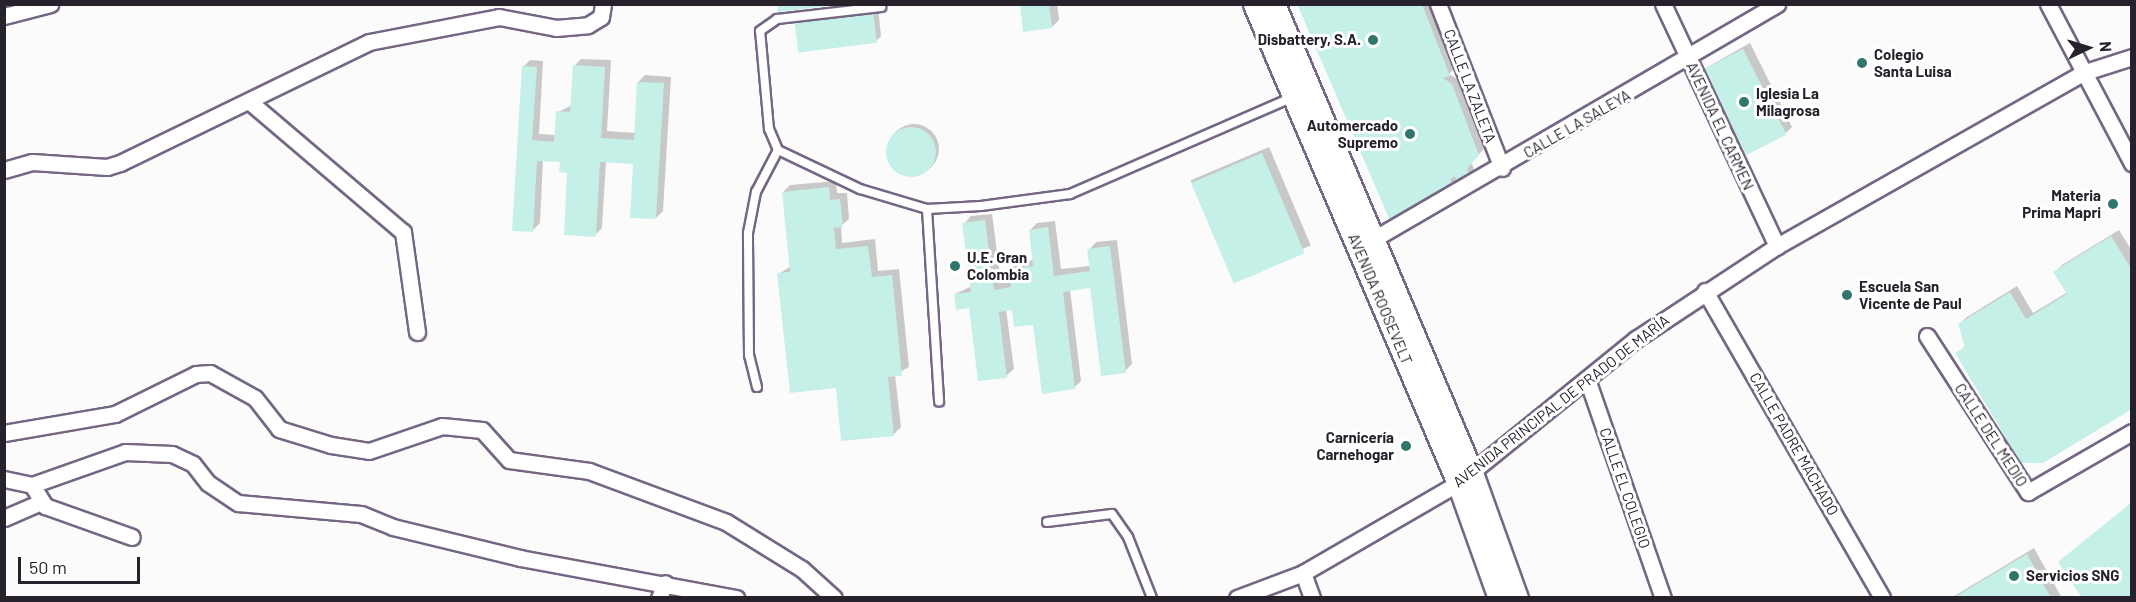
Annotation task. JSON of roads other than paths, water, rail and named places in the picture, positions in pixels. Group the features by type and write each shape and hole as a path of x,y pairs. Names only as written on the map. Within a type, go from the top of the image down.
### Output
{"street":[{"path":"4,16 50,4"},
{"path":"4,170 32,162 106,167 250,102 369,42 499,17 556,28 588,25 601,17 603,4"},
{"name":"AVENIDA ROOSEVELT","path":"1254,4 1294,97 1367,243"},
{"name":"AVENIDA ROOSEVELT","path":"1275,4 1367,243 1517,597"},
{"name":"CALLE LA ZALETA","path":"1438,4 1502,168"},
{"name":"AVENIDA EL CARMEN","path":"1663,4 1777,246"},
{"name":"CALLE LA SALEYA","path":"1367,243 1502,168 1777,4"},
{"path":"2048,4 2132,164"},
{"name":"AVENIDA PRINCIPAL DE PRADO DE MARÍA","path":"1237,597 1303,573 1465,478 1587,379 1705,291 1777,246 2085,72 2132,57"},
{"path":"250,102 403,232 417,332"},
{"name":"CALLE PADRE MACHADO","path":"1705,291 1882,597"},
{"name":"CALLE DEL MEDIO","path":"1927,336 2028,492 2132,432"},
{"path":"4,434 115,414 196,374 210,373 255,398 279,429 331,446 369,451 442,426 482,430 509,460 589,471 726,522 802,569 834,597"},
{"name":"CALLE EL COLEGIO","path":"1587,379 1663,597"},
{"path":"4,479 32,485 125,452 172,454 193,464 208,483 238,503 361,514 393,527 662,590 736,597"},
{"name":"AVENIDA ROOSEVELT","path":"1465,478 1499,597"},
{"path":"32,485 41,502 132,537"},
{"path":"4,518 41,502"},
{"path":"1303,573 1312,597"}],"lane":[{"path":"881,7 777,19 760,31 769,129 778,150 860,189 927,209 1070,194 1294,97"},
{"path":"757,387 749,355 748,232 756,192 778,150"},
{"path":"927,209 939,402"},
{"path":"1047,522 1112,514 1128,537 1152,597"}],"place":[{"name":"Disbattery, S.A.","path":"1373,40"},
{"name":"Colegio Santa Luisa","path":"1862,63"},
{"name":"Iglesia La Milagrosa","path":"1744,102"},
{"name":"Automercado Supremo","path":"1410,134"},
{"name":"Materia Prima Mapri","path":"2113,204"},
{"name":"U.E. Gran Colombia","path":"955,266"},
{"name":"Escuela San Vicente de Paul","path":"1847,295"},
{"name":"Carnicería Carnehogar","path":"1406,446"},
{"name":"Servicios SNG","path":"2014,576"}]}
